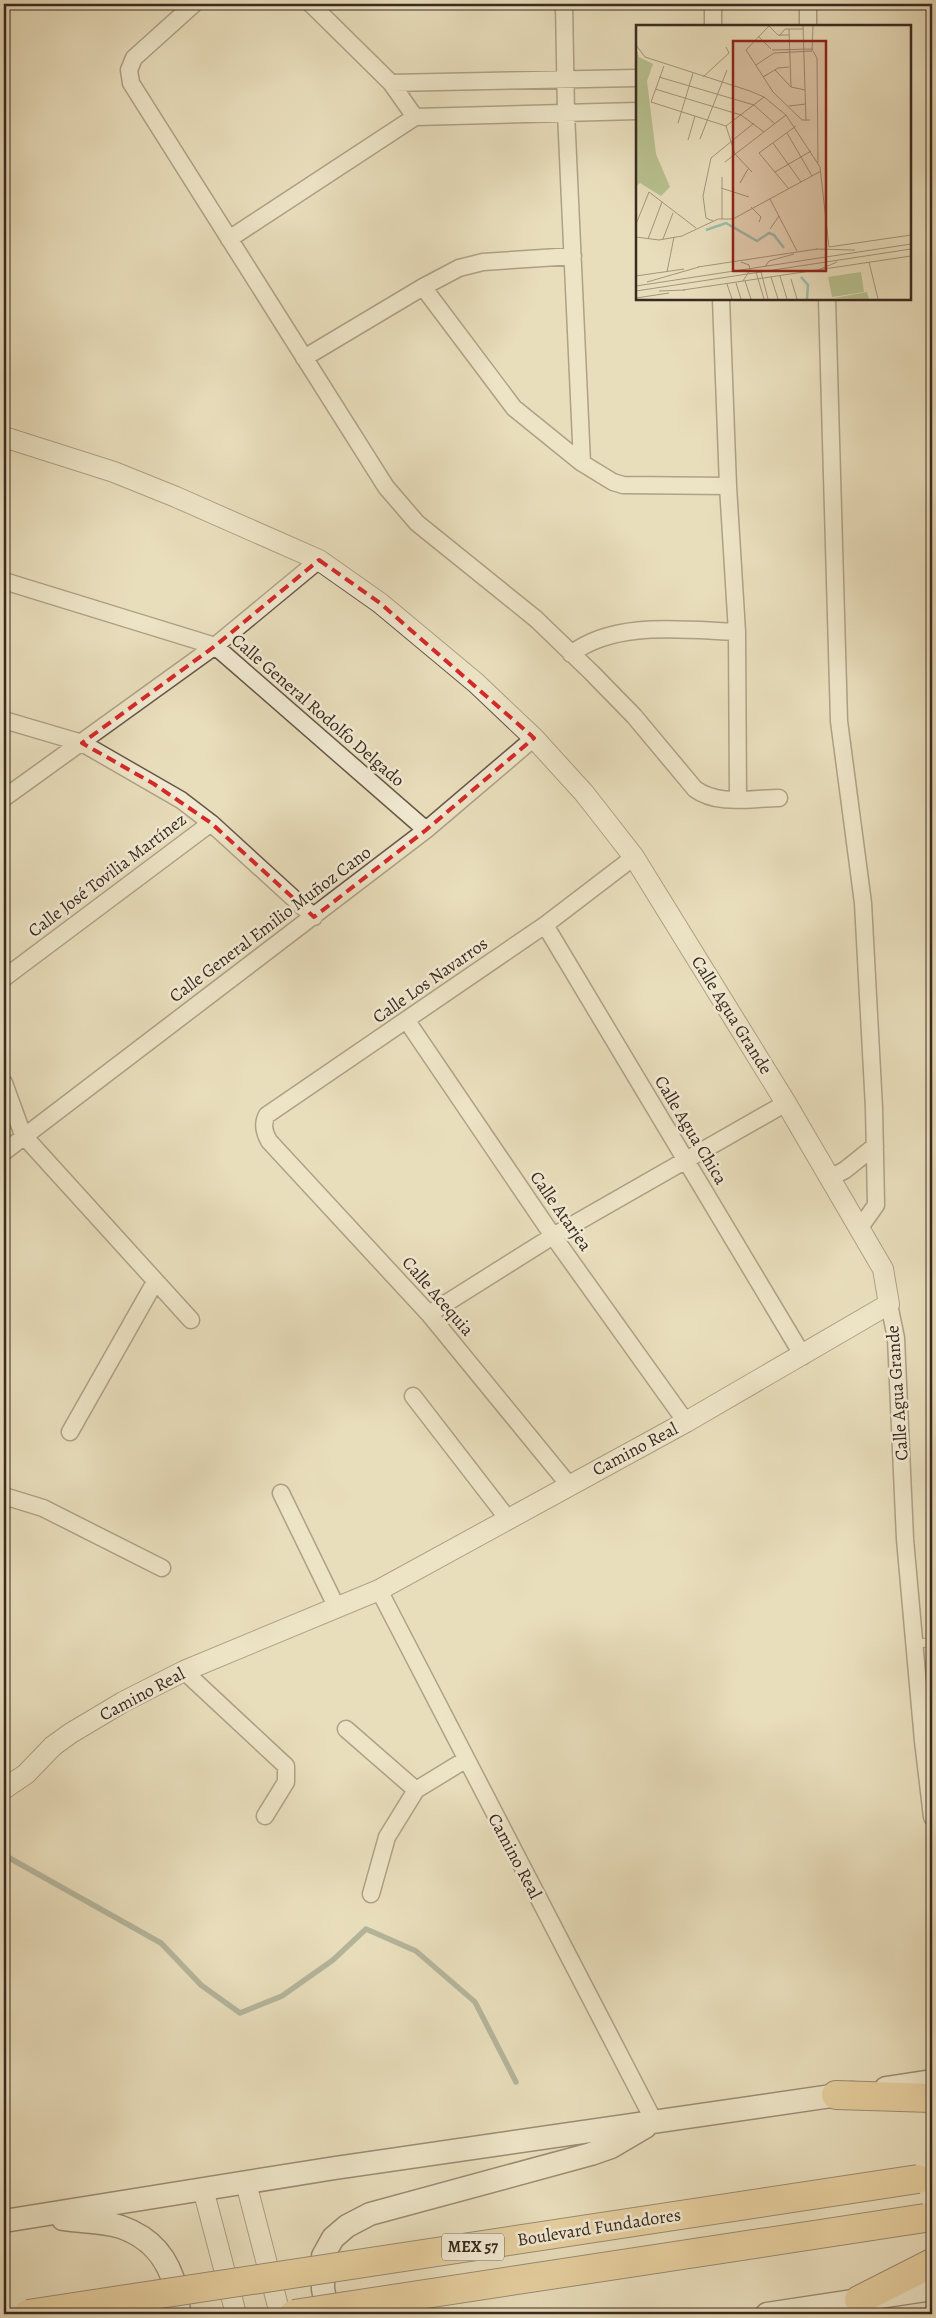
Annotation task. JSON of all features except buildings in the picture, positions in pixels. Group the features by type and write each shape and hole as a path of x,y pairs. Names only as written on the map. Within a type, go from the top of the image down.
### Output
{"highway":[{"path":"836,2095 932,2098"},
{"name":"Boulevard Fundadores","path":"28,2314 925,2178"},
{"name":"MEX 57","path":"294,2314 928,2217"},
{"path":"858,2300 932,2263"}],"main road":[{"path":"4,2221 203,2189 932,2081"},
{"path":"328,2314 323,2289 323,2256 333,2238 346,2226 370,2214 611,2147 654,2121"},
{"path":"38,2216 120,2227 145,2239 160,2252 168,2267 176,2285 179,2314"},
{"path":"767,2314 932,2289"}],"street":[{"path":"194,4 134,58 130,65 130,78 229,239 386,487 417,523 536,619 634,716 695,789 711,798 779,798"},
{"path":"311,4 391,83 415,117"},
{"path":"564,4 566,113 582,463"},
{"path":"713,4 713,25"},
{"path":"808,4 808,25"},
{"path":"391,83 636,78"},
{"path":"229,239 415,117 636,111"},
{"path":"304,358 423,287 459,268 472,264 573,256"},
{"path":"423,287 514,408 582,463 613,482 623,485 728,486"},
{"path":"721,300 728,486 737,632 738,799"},
{"path":"827,300 839,721 863,903 875,1146 876,1205 859,1229"},
{"name":"Calle Agua Grande","path":"4,437 114,472 176,496 320,560 380,603 476,683 534,738 584,793 634,857 786,1103 883,1269 896,1338 905,1539 913,1644 927,1740 932,1817"},
{"path":"4,798 215,646 320,560"},
{"name":"Calle General Rodolfo Delgado","path":"4,581 215,646 426,830"},
{"path":"571,654 585,644 602,636 621,632 676,630 737,632"},
{"path":"4,720 82,743 181,800 211,823 314,916"},
{"name":"Calle General Emilio Muñoz Cano","path":"4,1152 23,1135 426,830 534,738"},
{"name":"Calle José Tovilia Martínez","path":"4,978 211,823"},
{"name":"Calle Los Navarros","path":"269,1141 264,1127 267,1115 545,925 634,857"},
{"name":"Calle Agua Chica","path":"545,925 803,1356"},
{"name":"Calle Atarjea","path":"407,1021 553,1236 686,1422"},
{"path":"4,1082 23,1135 191,1320"},
{"path":"429,1314 553,1236 786,1103"},
{"name":"Calle Acequia","path":"269,1141 429,1314 569,1485"},
{"path":"830,1178 845,1170 875,1146"},
{"path":"70,1432 155,1282"},
{"name":"Camino Real","path":"4,1789 26,1774 53,1746 122,1702 184,1671 379,1590 686,1422 803,1356 889,1304"},
{"path":"413,1396 508,1519"},
{"path":"281,1493 337,1608"},
{"path":"4,1496 43,1508 162,1568"},
{"name":"Camino Real","path":"379,1590 465,1760 654,2121"},
{"path":"184,1671 286,1766 286,1782 265,1816"},
{"path":"346,1729 416,1790"},
{"path":"371,1894 387,1837 416,1790 465,1760"},
{"path":"246,2183 280,2314"},
{"path":"203,2189 236,2314"}],"lane":[{"path":"913,1644 932,1642"}],"highlighted area":[{"path":"319,560 380,603 534,738 426,830 314,917 211,823 154,784 82,743 215,646"}],"waterway":[{"path":"4,1855 161,1943 201,1985 240,2013 282,1996 333,1960 366,1929 416,1951 475,2002 516,2082"}]}
